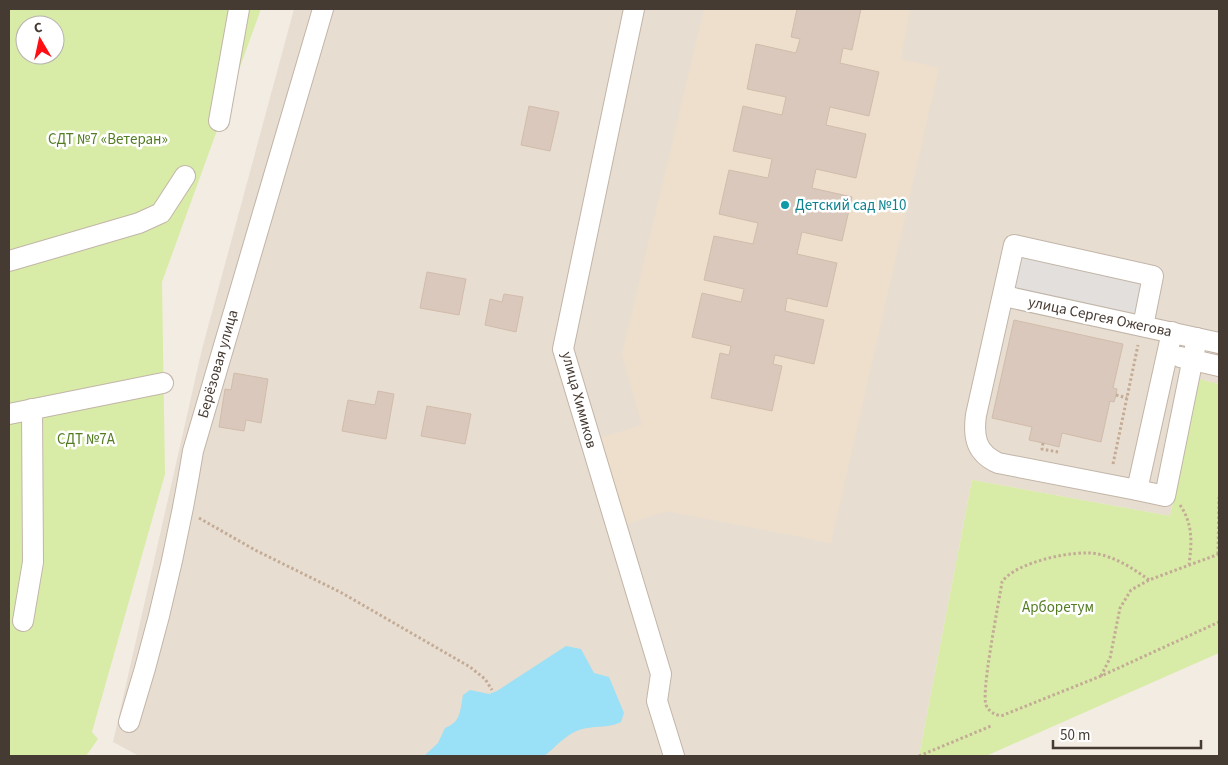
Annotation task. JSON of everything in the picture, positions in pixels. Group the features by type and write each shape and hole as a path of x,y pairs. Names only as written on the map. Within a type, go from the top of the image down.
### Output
{"street":[{"path":"219,120 239,9"},
{"name":"Берёзовая улица","path":"129,722 147,664 184,509 193,451 323,9"},
{"name":"улица Химиков","path":"634,9 563,349 661,674 658,701 674,756"},
{"path":"9,261 139,223 161,213 185,176"},
{"path":"1143,326 1153,276 1014,245 976,414 974,434 981,451 998,463 1165,496 1197,338"},
{"name":"улица Сергея Ожегова","path":"1004,296 1219,342"},
{"path":"1137,490 1172,332"},
{"path":"1167,354 1219,366"},
{"path":"9,414 163,383"},
{"path":"23,621 34,562 32,409"}],"path":[{"path":"1113,464 1143,326"},
{"path":"1116,395 1127,398"},
{"path":"1165,496 1179,504 1189,522 1192,535 1189,564"},
{"path":"1101,676 1107,668 1125,597 1131,590 1189,564 1219,554 1219,497"},
{"path":"184,509 255,550 342,593 470,667 485,679 492,690"},
{"path":"1150,580 1119,562 1088,552 1034,563 1015,569 1002,582 985,696 990,711 1001,716 1101,676 1219,622"},
{"path":"919,756 991,726"}],"shaded area":[{"path":"294,9 1219,9 1219,384 1198,379 1170,516 972,480 919,756 139,756 113,742 202,349"},
{"path":"704,9 910,9 901,59 939,68 831,543 666,511 625,525 599,438 642,425 622,354"},
{"path":"1009,238 1159,271 1145,338 995,305"}],"green space":[{"path":"9,9 261,9 162,282 165,474 92,732 98,739 86,756 9,756"},
{"name":"Арборетум","path":"1199,379 1219,384 1219,653 986,756 919,756 972,480 1170,516"}],"water":[{"path":"566,646 581,649 594,673 609,677 624,713 621,722 610,726 574,732 544,756 424,756 438,743 445,728 457,719 463,695 470,690 489,694 497,691"}],"building":[{"name":"Детский сад №10","path":"797,9 861,9 852,50 843,48 840,63 879,72 869,116 830,107 826,125 866,134 856,178 816,169 812,188 852,197 842,241 802,232 797,254 837,263 827,307 787,298 785,311 824,320 814,364 775,355 773,364 782,366 772,411 711,398 720,353 729,355 731,346 692,337 702,293 741,302 744,289 704,280 714,236 753,244 758,223 719,214 729,170 768,178 772,159 733,151 743,106 782,115 786,97 747,89 756,44 796,53 800,39 791,37"},
{"path":"529,106 559,112 550,151 521,145"},
{"path":"427,272 466,279 459,315 420,308"},
{"path":"504,294 523,297 516,332 485,325 490,299 502,302"},
{"path":"1014,320 1123,344 1113,388 1117,389 1116,395 1114,402 1110,401 1101,442 1062,433 1059,447 1029,440 1032,427 992,418"},
{"path":"234,373 268,379 261,423 246,420 244,431 219,427 225,389 231,390"},
{"path":"378,391 394,394 386,439 342,431 348,400 375,405"},
{"path":"427,406 471,414 465,444 421,436"}],"place":[{"name":"Детский сад №10","path":"785,205"}],"park label":[{"name":"СДТ №7 «Ветеран»","path":"108,139"},
{"name":"СДТ №7А","path":"86,439"}]}
